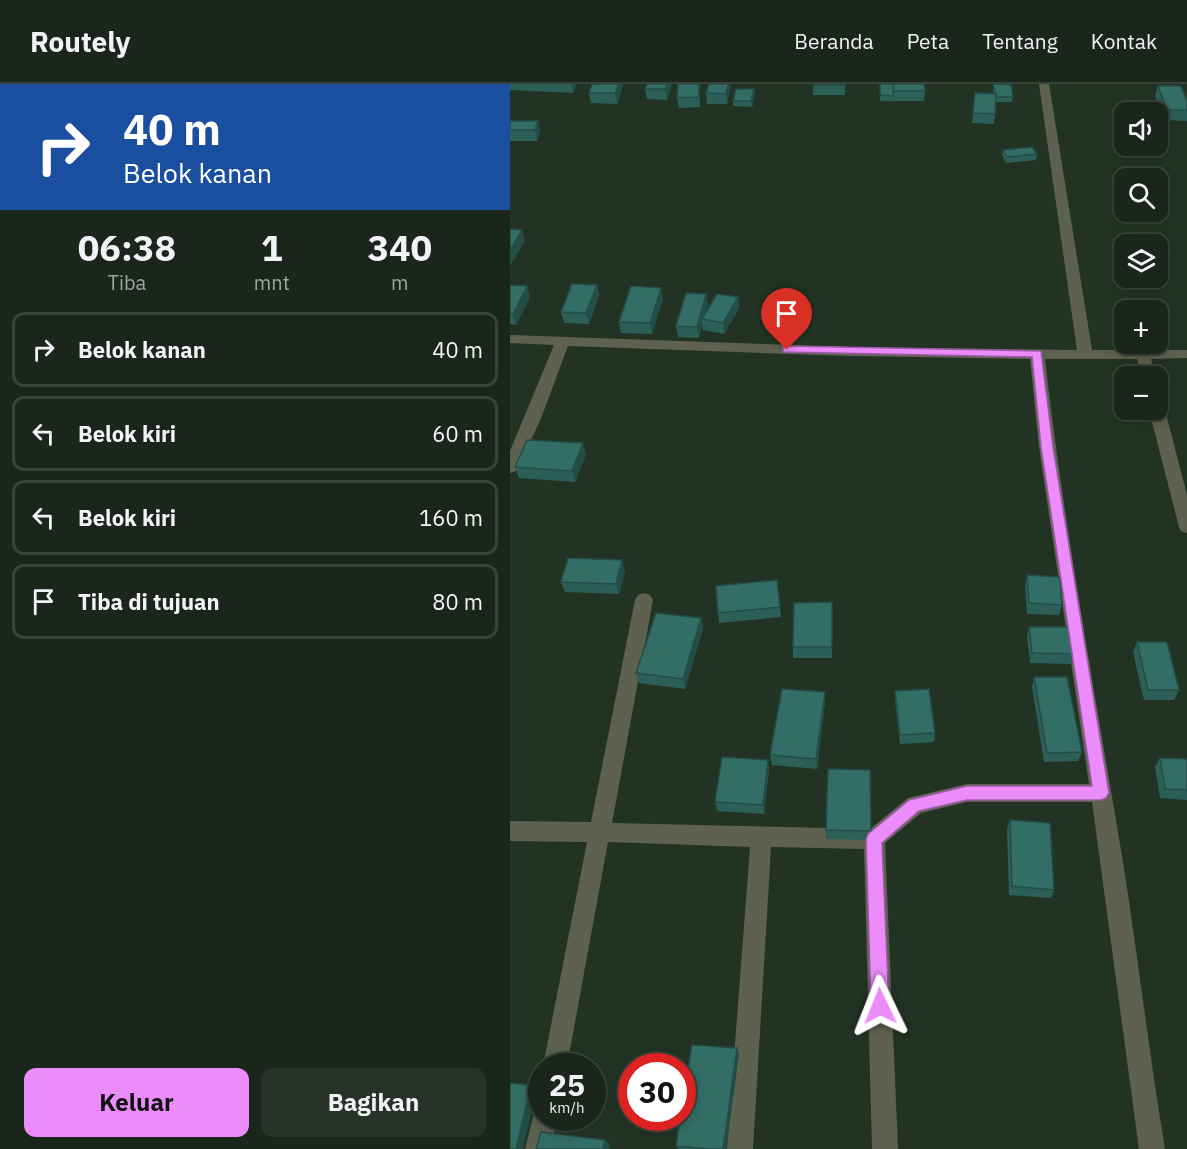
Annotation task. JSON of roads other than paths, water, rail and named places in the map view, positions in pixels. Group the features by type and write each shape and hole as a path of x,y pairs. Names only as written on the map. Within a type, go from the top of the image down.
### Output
{"street":[{"path":"1044,84 1085,354"},
{"path":"510,339 740,349 1187,354"},
{"path":"510,467 532,420 563,341"},
{"path":"1037,354 1047,447 1122,927 1136,1048 1152,1149"},
{"path":"1143,355 1146,366"},
{"path":"1160,420 1187,527"},
{"path":"557,1053 645,600"},
{"path":"510,831 599,831 761,839 874,840 915,805 967,793 1101,793"},
{"path":"740,1149 761,839"},
{"path":"874,840 885,1149"},
{"path":"538,1149 541,1131"}]}
